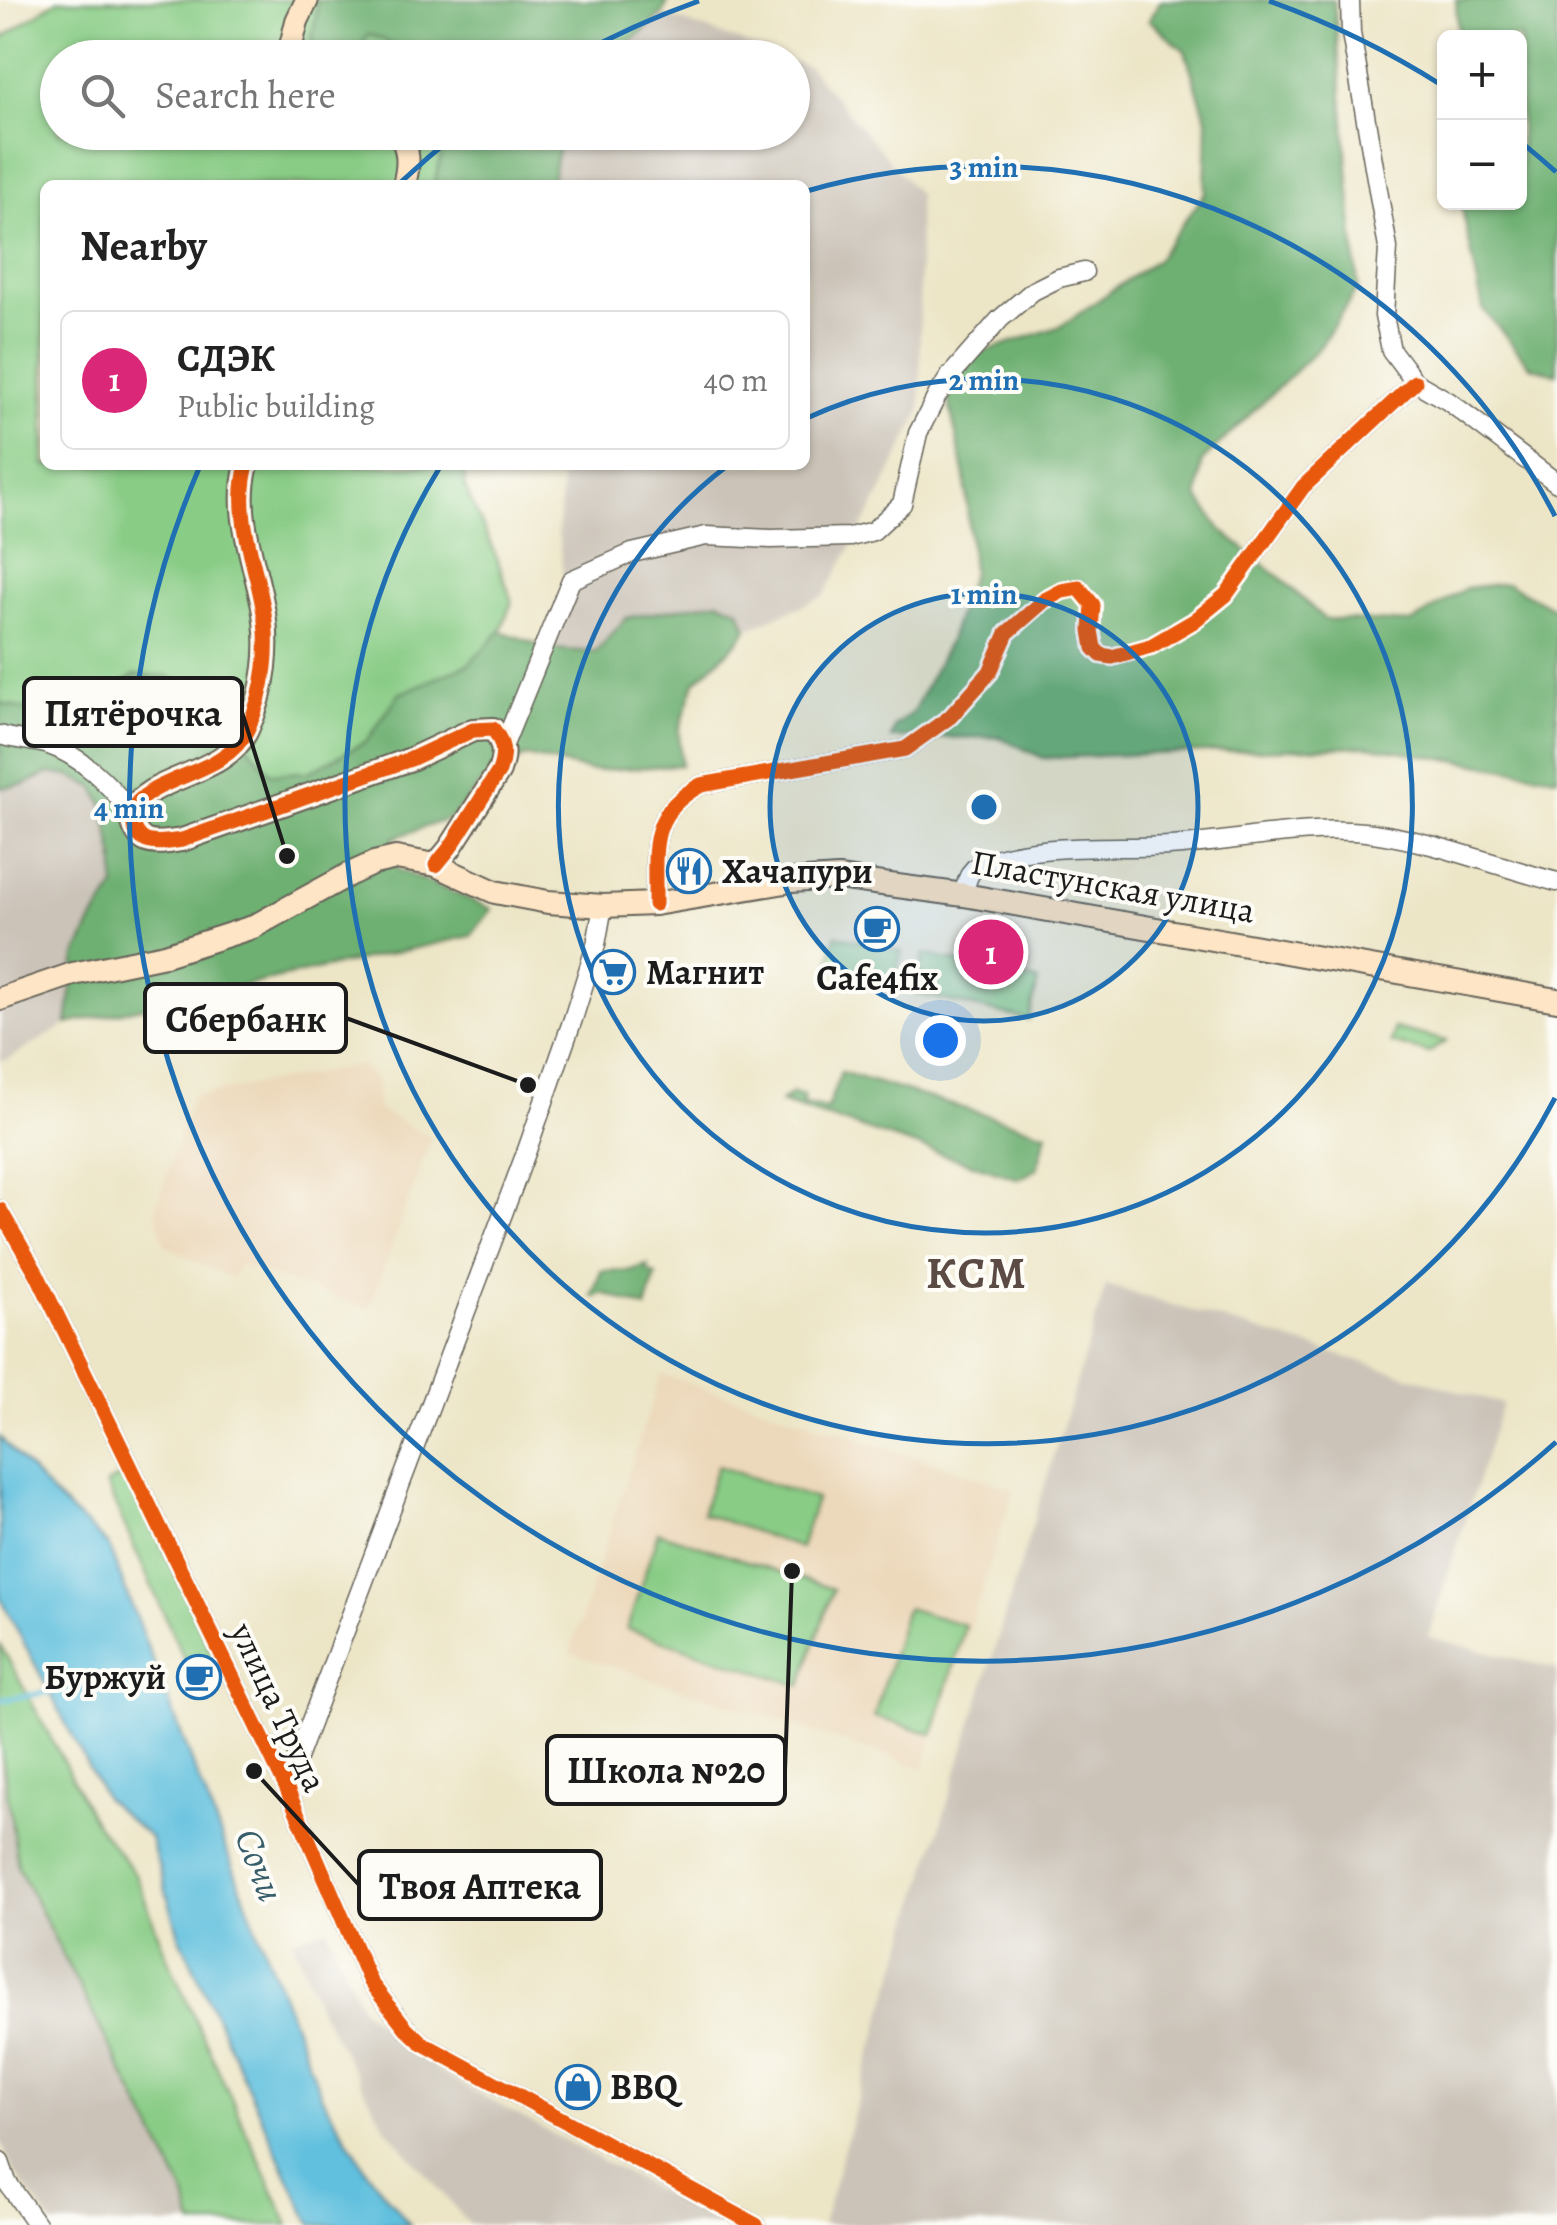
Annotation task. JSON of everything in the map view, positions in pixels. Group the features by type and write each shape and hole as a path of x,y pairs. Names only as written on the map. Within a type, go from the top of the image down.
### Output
{"main road":[{"path":"292,40 307,0"},
{"path":"404,150 408,171 405,180"},
{"path":"246,470 244,529 263,603 267,641 264,682 248,730 237,747 220,760 140,797 131,812 134,829 139,837 164,843 411,759 473,730 493,728 503,747 500,771 436,866"},
{"name":"Пластунская улица","path":"0,999 73,974 165,955 253,927 374,863 396,858 436,866 496,892 548,902 603,906 656,904 791,881 838,878 964,895 1557,1000"}],"street":[{"path":"1350,0 1351,33 1388,248 1384,316 1391,350 1415,382 1448,401 1557,483"},
{"path":"503,747 571,580 632,552 706,536 850,537 873,530 902,504 918,433 950,376 1000,318 1033,291 1059,278 1084,272"},
{"path":"656,904 656,840 668,810 682,796 700,786 906,749 950,717 990,672 1007,633 1045,600 1062,591 1078,588 1092,604 1094,648 1102,655 1112,658 1151,646 1226,595 1303,487 1415,382"},
{"path":"0,735 62,750 111,786 131,812"},
{"path":"964,895 969,874 976,866 1019,851 1173,846 1313,830 1372,833 1424,844 1557,882"},
{"name":"улица Труда","path":"286,1788 527,1150 573,1020 596,946 603,906"},
{"name":"улица Труда","path":"0,1210 36,1274 286,1788 370,1982 422,2043 756,2225"},
{"path":"0,2162 8,2182 37,2225"}],"shaded area":[{"path":"662,14 736,40 634,40"},
{"path":"810,68 918,194 921,410 824,596 747,629 740,610 626,617 597,652 550,649 567,605 558,533 562,470 810,470 810,180 552,180 558,150 810,150"},
{"path":"49,773 70,776 94,787 104,806 115,860 115,888 76,956 67,1024 0,1061 0,788 26,784"},
{"path":"361,1065 376,1080 378,1109 431,1138 369,1310 239,1264 232,1278 164,1244 155,1210 192,1097"},
{"path":"1106,1285 1502,1404 1428,1637 1557,1669 1557,2225 822,2225"},
{"path":"661,1374 1014,1489 924,1768 570,1653"},
{"path":"0,1742 186,2196 193,2225 53,2225 14,2172 0,2140"},
{"path":"327,1928 362,2009 444,2075 721,2225 470,2225 386,2128 321,2012 292,1939"}],"green space":[{"path":"57,0 316,0 312,40 40,40 40,150 442,150 435,180 40,180 40,470 464,470 465,488 512,601 501,631 470,664 399,694 367,741 309,772 271,774 214,703 135,675 107,693 38,713 0,703 0,40"},
{"path":"316,0 669,0 662,14 633,40 384,40 368,34 365,40 312,40"},
{"path":"1161,0 1334,0 1358,288 1320,347 1202,461 1198,497 1222,531 1324,619 1411,623 1466,588 1507,583 1557,610 1557,777 1368,746 1043,758 999,737 891,738 895,726 913,712 949,641 972,572 965,477 947,393 976,354 1061,326 1156,260 1205,193 1207,120 1185,51 1149,20"},
{"path":"1456,0 1557,0 1557,374 1530,366 1483,309 1462,210 1527,210 1527,30 1458,30"},
{"path":"367,34 384,40 364,40"},
{"path":"442,150 558,150 552,180 435,180"},
{"path":"719,601 740,610 747,629 695,682 679,730 681,765 590,771 527,756 489,775 451,818 393,838 397,869 492,909 471,936 67,1024 76,956 115,888 115,860 104,806 94,787 70,776 49,773 26,784 0,788 0,703 38,713 107,693 135,675 168,676 214,703 271,774 309,772 367,741 399,694 469,664 501,631 550,649 596,652 626,618"},
{"path":"836,935 902,952 894,982 829,965"},
{"path":"924,954 1038,981 1029,1020 915,993"},
{"path":"1394,1028 1447,1041 1428,1053 1391,1043"},
{"path":"841,1072 1047,1133 1037,1169 1019,1179 780,1102 793,1093 804,1096 802,1104 827,1109"},
{"path":"648,1265 647,1270 656,1275 646,1308 603,1293 592,1296 601,1271"},
{"path":"717,1466 816,1499 800,1548 702,1513"},
{"path":"128,1473 225,1680 210,1686 197,1654 184,1659 106,1484"},
{"path":"658,1532 833,1589 801,1686 627,1629"},
{"path":"906,1608 965,1625 933,1734 874,1717"},
{"path":"0,1644 91,1817 136,1875 166,1955 289,2225 193,2225 186,2196 18,1867 0,1742"}],"water":[{"path":"0,1437 52,1494 108,1545 322,2097 368,2173 410,2225 312,2225 179,1935 150,1838 105,1799 0,1597"}],"waterway":[{"path":"0,1700 56,1691"}],"cycle path":[{"path":"655,904 658,836 671,808 683,796 701,785 905,749 950,717 990,672 1007,633 1045,600 1062,591 1079,588 1093,605 1091,630 1094,648 1101,655 1112,657 1151,646 1194,621 1226,595 1303,487 1415,382"},
{"path":"246,470 244,517 266,635 259,699 236,746 205,767 153,790 140,800 131,812 136,832 154,843 182,840 411,759 473,730 493,729 502,749 499,771 436,865"},
{"path":"0,1210 37,1274 286,1787 370,1982 422,2043 756,2225"}],"place":[{"name":"Пятёрочка","path":"287,856"},
{"name":"Хачапури","path":"689,871"},
{"name":"Cafe4fix","path":"877,929"},
{"name":"СДЭК","path":"991,952"},
{"name":"Магнит","path":"613,972"},
{"name":"Сбербанк","path":"528,1085"},
{"name":"Школа №20","path":"792,1571"},
{"name":"Буржуй","path":"199,1677"},
{"name":"Твоя Аптека","path":"254,1771"},
{"name":"BBQ","path":"578,2087"}],"district":[{"name":"КСМ","path":"977,1273"}],"water label":[{"name":"Сочи","path":"260,1865"}]}
